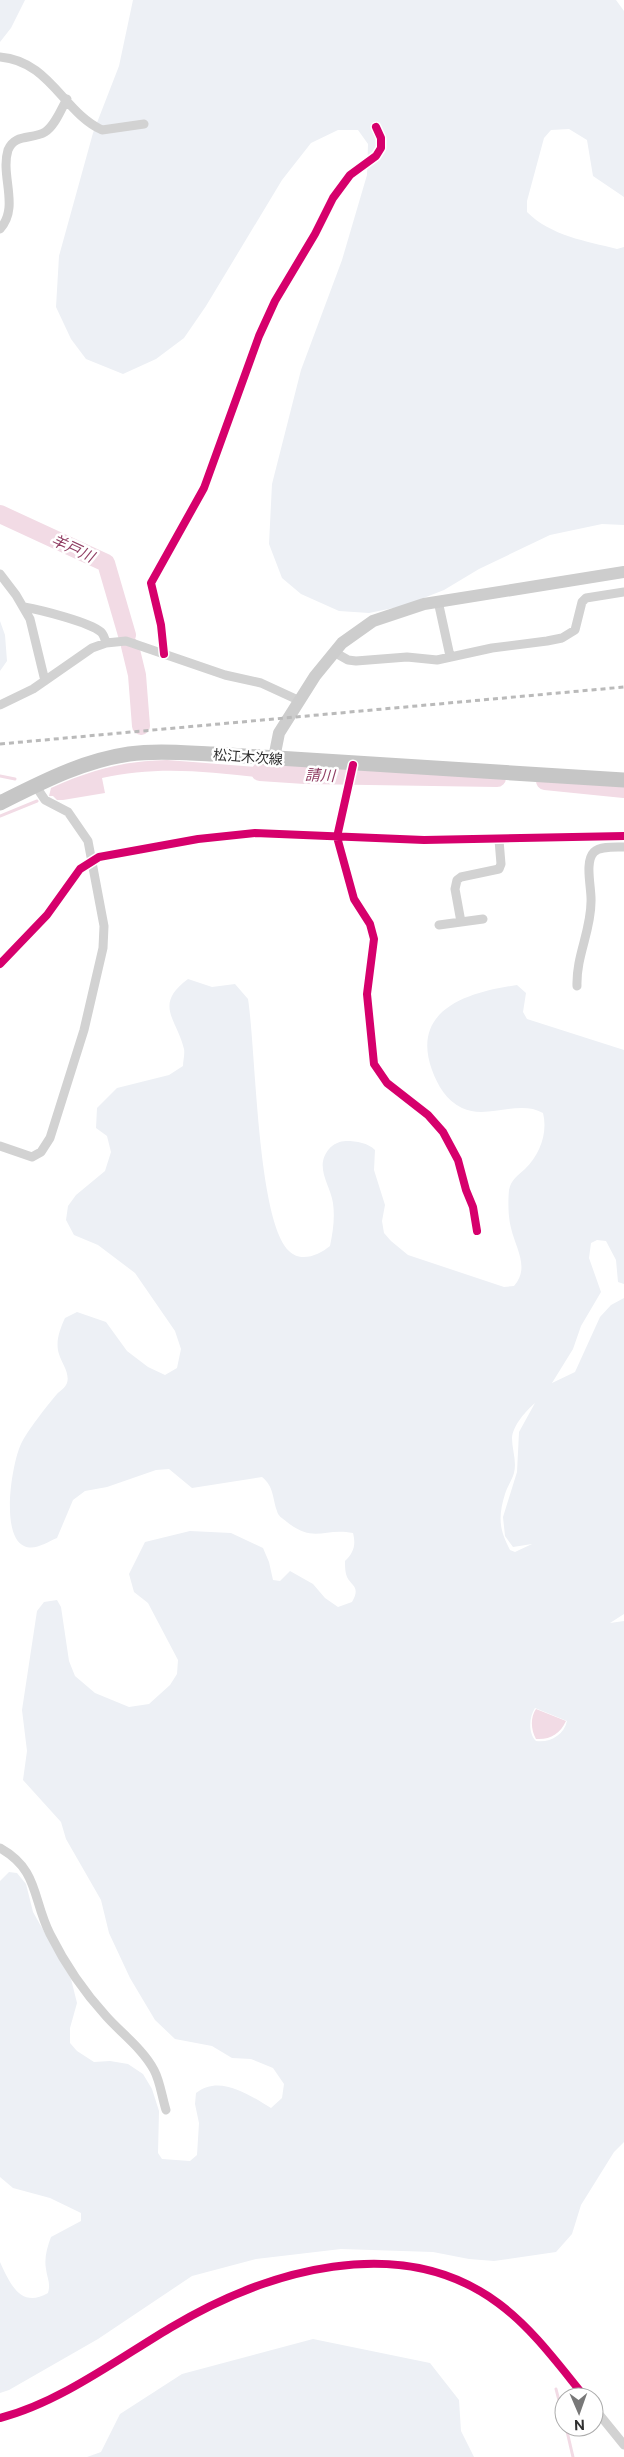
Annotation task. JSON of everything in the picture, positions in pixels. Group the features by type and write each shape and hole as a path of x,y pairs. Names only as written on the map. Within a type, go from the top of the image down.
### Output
{"main road":[{"name":"松江木次線","path":"0,803 35,785 83,765 131,754 182,753 274,758 352,768 624,780"}],"street":[{"path":"0,57 23,63 40,73 82,117 102,130 144,124"},
{"path":"0,229 9,215 5,162 8,149 14,141 45,132 56,119 66,99"},
{"path":"164,654 161,625 151,584 204,488 259,336 275,301 315,234 333,198 350,176 376,156 381,148 381,138 376,127"},
{"path":"274,758 279,733 298,700 334,652 355,633 373,621 405,609 438,601 624,572"},
{"path":"0,574 24,607 35,632 42,675 45,681"},
{"path":"334,652 348,660 356,661 407,657 437,660 450,656 562,638 575,630 582,602 586,598 624,592"},
{"path":"438,601 450,656"},
{"path":"24,607 50,613 97,630 104,636 106,643"},
{"path":"0,705 19,697 45,681 87,651 106,643 126,641 225,675 262,683 298,700"},
{"path":"352,768 337,837 354,899 370,924 374,939 367,994 374,1064 387,1083 435,1120 443,1132 458,1160 473,1207 477,1231"},
{"path":"0,1146 28,1157 38,1156 56,1125 84,1030 103,948 104,926 90,862 88,841 68,812 45,800 35,785"},
{"path":"0,964 47,915 80,869 99,857 235,834 499,840 624,836"},
{"path":"461,922 455,890 456,880 501,867 499,840"},
{"path":"577,986 579,956 591,912 591,855 599,849 624,847"},
{"path":"440,925 483,919"},
{"path":"0,1848 16,1856 30,1876 45,1924 57,1948 82,1986 154,2070 166,2110"},
{"path":"0,2418 60,2393 188,2317 239,2293 304,2273 333,2266 359,2263 384,2263 432,2272 458,2281 497,2302 527,2328 577,2387"},
{"path":"604,2420 624,2445"}],"shaded area":[{"path":"0,0 25,0 11,28 0,42"},
{"path":"133,0 616,0 624,11 624,197 593,176 587,140 569,129 551,130 544,138 527,201 527,212 547,227 569,237 617,249 624,247 624,525 602,524 550,535 479,569 444,590 403,606 369,613 339,611 301,594 282,578 269,544 272,484 301,370 342,260 367,175 368,144 358,130 338,130 311,143 282,180 206,306 184,338 156,359 123,374 86,359 71,339 56,307 59,256 93,133 119,66"},
{"path":"0,621 5,635 7,661 0,671"},
{"path":"167,760 283,769 282,780 192,771 147,771 102,778 105,793 63,800 57,800 53,796 49,796 51,788 93,771 136,762"},
{"path":"188,979 212,987 235,984 248,999 264,1171 270,1206 278,1233 289,1251 299,1257 304,1257 315,1255 330,1246 334,1209 324,1176 323,1162 329,1149 335,1144 344,1141 358,1142 366,1144 375,1150 374,1170 385,1205 382,1221 384,1233 391,1241 408,1255 504,1287 514,1286 521,1272 520,1258 510,1224 508,1209 509,1190 513,1181 539,1150 544,1128 543,1113 534,1109 524,1108 482,1112 472,1111 456,1105 443,1092 432,1070 427,1049 429,1032 437,1018 448,1007 480,993 517,985 526,993 523,1012 527,1019 624,1050 624,1284 618,1282 616,1260 606,1241 597,1240 591,1243 589,1258 601,1292 581,1326 573,1349 552,1383 575,1372 600,1317 611,1305 624,1298 624,1614 610,1623 624,1621 624,2142 614,2152 581,2205 572,2234 556,2252 494,2261 469,2259 433,2252 341,2249 256,2259 192,2276 98,2339 9,2390 0,2393 0,2262 12,2286 24,2296 31,2298 39,2297 48,2293 49,2283 45,2261 51,2237 81,2221 81,2213 50,2198 13,2188 0,2177 0,1881 9,1872 17,1873 26,1884 33,1912 71,1979 77,2003 70,2028 70,2043 77,2051 94,2062 110,2061 128,2064 143,2074 152,2089 159,2111 158,2153 162,2159 190,2161 197,2155 199,2123 195,2104 196,2093 205,2088 215,2086 234,2088 271,2108 282,2098 284,2084 273,2068 251,2059 232,2058 212,2046 175,2039 155,2020 130,1978 109,1933 101,1900 66,1839 61,1822 23,1780 27,1751 22,1710 37,1611 44,1602 57,1600 61,1607 69,1661 75,1676 95,1693 129,1707 149,1704 170,1685 177,1674 178,1660 148,1603 134,1592 129,1574 145,1542 190,1531 231,1533 263,1548 269,1562 273,1580 280,1581 290,1571 313,1584 325,1598 338,1607 352,1602 356,1592 346,1574 345,1568 345,1561 354,1548 353,1533 313,1534 297,1529 278,1514 271,1488 262,1477 192,1488 169,1469 156,1470 107,1487 85,1491 73,1500 57,1538 41,1545 24,1546 17,1539 12,1528 10,1498 14,1466 21,1444 37,1419 67,1383 67,1372 59,1354 58,1345 60,1331 65,1318 77,1312 106,1322 127,1351 148,1367 165,1375 177,1368 181,1349 175,1331 135,1273 98,1245 74,1235 66,1220 68,1206 76,1195 105,1171 111,1152 107,1136 96,1128 97,1108 117,1088 169,1075 183,1066 184,1049 170,1012 172,997 177,988","holes":["535,1403 519,1432 517,1472 503,1517 505,1536 513,1547 532,1544 515,1552 510,1550 504,1536 501,1510 515,1469 513,1433 520,1419","535,1708 567,1721 560,1734 546,1741 536,1741 533,1738 530,1725"]},
{"path":"536,1709 566,1721 554,1735 536,1739 532,1724"},
{"path":"313,2339 430,2363 459,2400 461,2431 474,2457 87,2457 101,2452 120,2414 182,2374"}],"waterway":[{"name":"羊戸川","path":"0,514 106,563 127,635"},
{"name":"羊戸川","path":"130,646 137,675 141,726"},
{"name":"請川","path":"260,772 305,775 497,778"},
{"name":"請川","path":"0,776 15,779"},
{"name":"請川","path":"545,781 624,789"},
{"path":"0,816 37,801"},
{"path":"568,2437 573,2457"}],"railway":[{"path":"0,744 624,687"}],"cycle path":[{"path":"164,654 161,625 151,583 204,488 259,336 275,301 315,234 333,198 350,175 376,156 381,148 381,138 376,127"},
{"path":"353,765 337,837 354,899 370,924 374,939 367,994 374,1064 387,1083 428,1115 443,1132 458,1160 473,1207 477,1231"},
{"path":"0,964 47,915 80,869 99,857 198,839 255,833 424,840 624,836"},
{"path":"0,2418 22,2411 66,2391 170,2328 207,2308 248,2290 290,2276 333,2267 376,2264 419,2268 460,2281 498,2303 533,2335 577,2387"}]}
